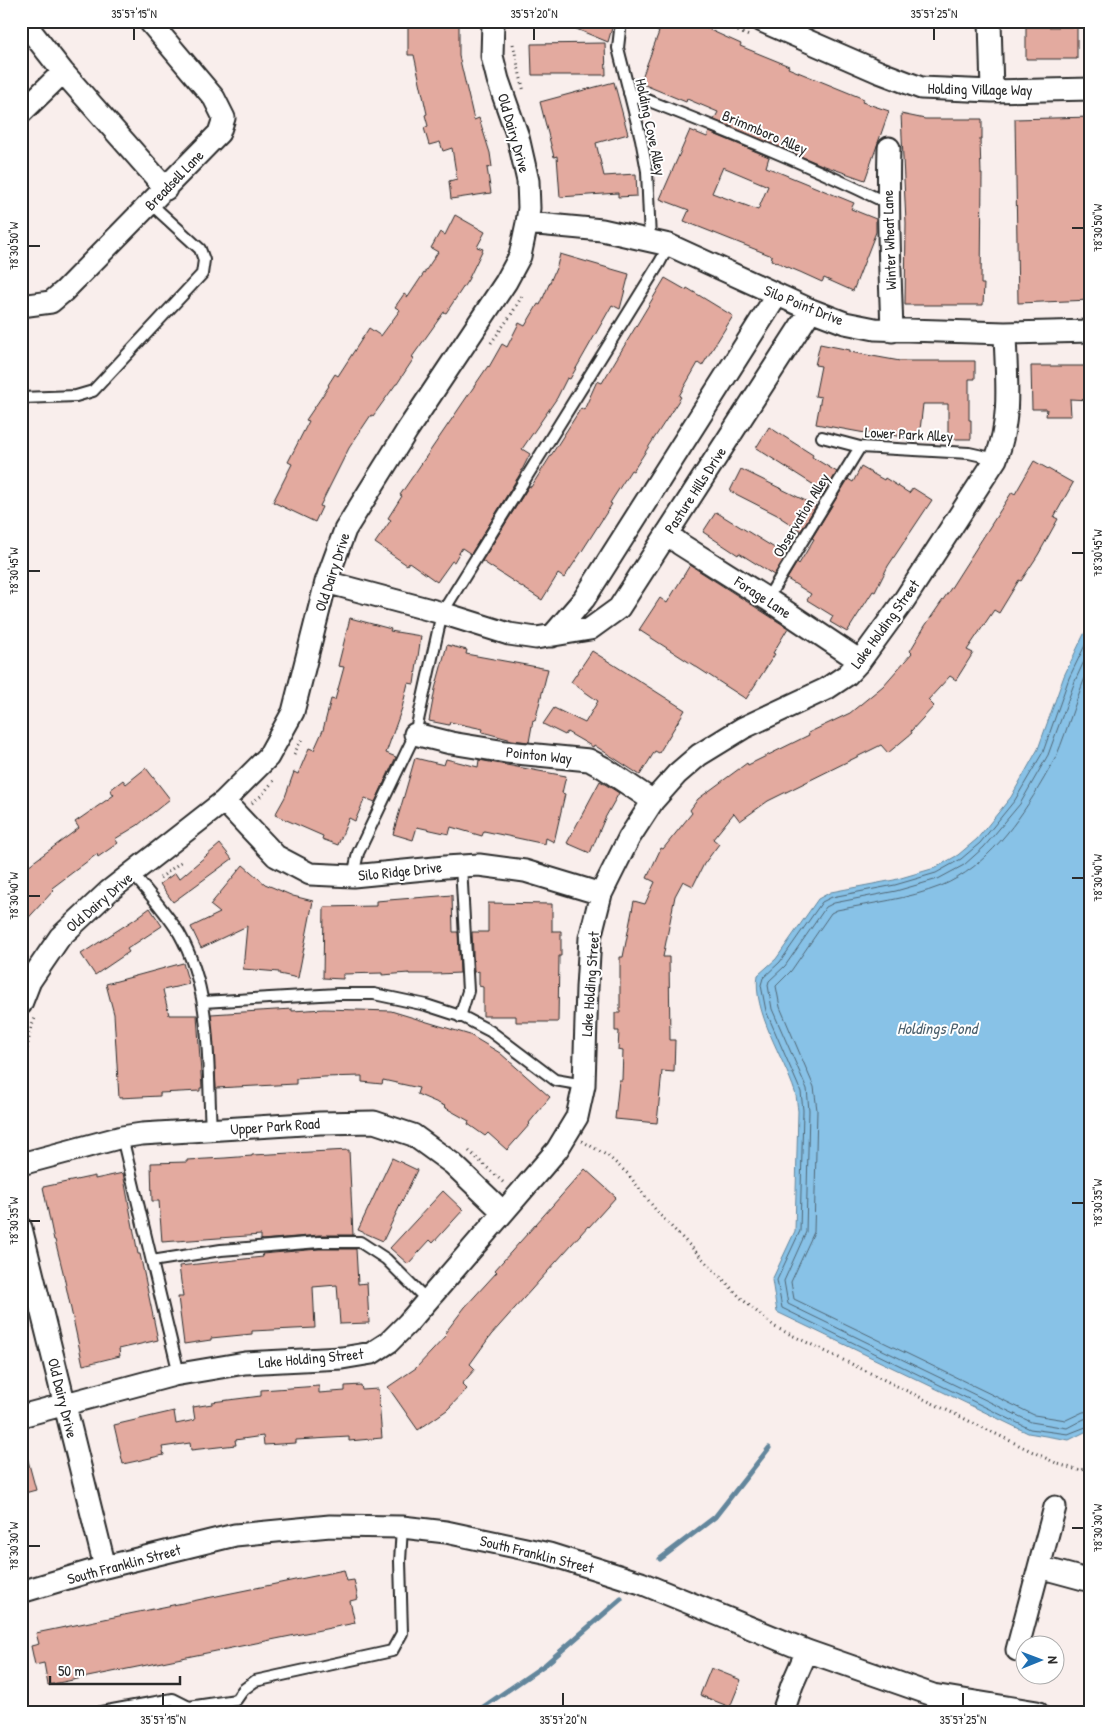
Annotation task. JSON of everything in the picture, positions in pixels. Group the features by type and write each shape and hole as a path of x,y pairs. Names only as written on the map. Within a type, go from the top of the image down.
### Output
{"street":[{"path":"23,21 63,72 166,189"},
{"name":"Breadsell Lane","path":"21,306 51,302 64,291 220,133 224,118 214,98 149,21"},
{"name":"Old Dairy Drive","path":"29,1008 30,981 60,937 109,891 139,881 268,757 293,712 326,582 345,530 408,429 506,282 520,256 529,208 528,181 518,137 498,80 492,56 493,21"},
{"path":"990,21 992,91"},
{"name":"Holding Village Way","path":"775,24 921,88 992,91 1091,89"},
{"path":"21,113 63,72"},
{"name":"Winter Wheat Lane","path":"889,148 887,203 890,235 892,331"},
{"name":"Silo Point Drive","path":"527,223 602,230 660,243 811,310 845,323 875,329 892,331 1091,331"},
{"path":"552,636 584,599 777,295"},
{"name":"Pasture Hills Drive","path":"326,582 442,613 509,634 536,638 590,630 619,608 811,310"},
{"name":"Lake Holding Street","path":"21,1416 179,1374 245,1363 342,1358 372,1353 389,1342 428,1301 502,1212 557,1150 577,1117 584,1085 590,938 601,894 629,838 653,801 677,774 699,755 743,728 826,689 847,675 860,661 903,602 996,459 1002,442 1007,416 1005,332"},
{"name":"Forage Lane","path":"666,533 860,661"},
{"name":"Pointon Way","path":"415,734 452,743 506,752 589,760 653,801"},
{"name":"Silo Ridge Drive","path":"224,801 276,856 310,874 353,876 479,865 525,871 601,894"},
{"name":"Upper Park Road","path":"21,1164 122,1137 320,1123 374,1122 413,1136 453,1164 502,1212"},
{"name":"Old Dairy Drive","path":"21,1228 106,1567"},
{"path":"1021,1636 1055,1507"},
{"name":"South Franklin Street","path":"21,1592 106,1567 235,1535 330,1526 402,1527 446,1532 549,1554 640,1583 807,1651 934,1695 1036,1712"},
{"path":"1039,1567 1091,1581"},
{"path":"783,1712 792,1685 807,1651"}],"lane":[{"name":"Holding Cove Alley","path":"621,21 618,48 641,139 660,243"},
{"name":"Brimmboro Alley","path":"629,93 836,178 887,203"},
{"path":"21,398 76,396 93,391 202,274 204,260 200,249 151,204"},
{"path":"353,876 358,853 415,734 442,613 660,262 660,243"},
{"name":"Lower Park Alley","path":"822,437 860,447 969,452 996,459"},
{"name":"Observation Alley","path":"767,599 860,447"},
{"path":"460,1016 468,991 461,866"},
{"path":"139,881 178,932 192,962 201,988 206,1024 211,1130"},
{"path":"203,1002 338,994 374,994 426,1005 460,1016 490,1031 555,1080 584,1085"},
{"path":"122,1137 179,1374"},
{"path":"152,1261 231,1250 318,1242 360,1242 386,1259 428,1301"},
{"path":"101,1712 173,1699 189,1707 236,1700 243,1690 255,1681 392,1651 402,1633 400,1561 402,1527"}],"path":[{"path":"139,881 185,858"},
{"path":"21,1078 31,1028 29,1008"},
{"path":"21,1128 22,1149"},
{"path":"578,1139 608,1156 628,1174 659,1214 743,1300 775,1327 1058,1464 1081,1471 1091,1465"}],"water":[{"name":"Holdings Pond","path":"1091,625 1091,1429 1069,1440 1028,1433 777,1312 772,1280 795,1231 798,1111 795,1092 764,1019 757,989 758,975 776,959 818,899 831,892 894,880 935,868 958,855 977,839 1011,797 1038,749 1064,676 1084,634"}],"building":[{"path":"557,21 614,21 608,42"},
{"path":"634,21 690,21 741,44 740,46 789,66 788,68 864,99 862,102 889,111 865,180 822,165 714,120 718,112 687,99 686,102 640,83 659,32"},
{"path":"408,23 459,23 459,56 474,120 479,118 490,153 492,167 487,168 491,193 451,199 449,181 457,179 452,148 443,151 440,142 429,145 424,128 428,126 425,115 427,114 414,55 408,55"},
{"path":"1026,27 1077,27 1077,59 1026,59"},
{"path":"605,43 606,75 532,75 531,44"},
{"path":"614,82 628,134 596,143 604,176 636,174 637,196 618,197 618,193 560,197 557,156 554,157 540,102"},
{"path":"901,114 925,119 982,119 982,139 980,139 982,174 981,284 984,284 983,305 905,305 906,223"},
{"path":"1091,117 1091,300 1018,303 1015,119"},
{"path":"690,130 707,137 709,132 769,157 766,167 854,203 851,209 876,219 876,232 853,291 824,278 822,282 771,260 772,256 684,221 689,210 660,199","holes":["723,167 768,186 758,210 712,193"]},
{"path":"455,215 485,232 477,247 483,249 468,280 446,313 444,312 412,357 414,358 397,384 373,416 371,415 349,448 320,506 322,507 315,522 273,502 292,464 288,462 309,421 306,420 328,385 335,374 338,376 369,328 381,336 400,310 395,307 404,294 408,297 438,252 431,248 440,232 445,235"},
{"path":"560,254 629,274 620,309 612,305 570,379 567,378 557,398 522,449 530,454 520,474 471,554 462,548 454,562 452,561 437,582 409,562 407,565 375,543 391,520 388,518 402,496 400,495 489,367 502,344 507,347 519,323 525,326 538,304 540,305 557,266"},
{"path":"665,278 686,290 687,288 733,316 702,366 698,363 679,396 681,397 633,471 631,470 610,503 612,504 564,578 558,574 542,600 482,561 581,408 584,410 597,381 602,383"},
{"path":"820,344 850,350 850,352 900,361 975,361 975,379 969,379 971,439 948,439 948,404 923,404 919,439 876,433 876,435 816,424 821,397 815,396 821,366 815,365"},
{"path":"1031,366 1091,366 1091,400 1070,399 1071,416 1046,416 1047,409 1032,409"},
{"path":"769,427 837,472 825,492 756,448"},
{"path":"1034,461 1073,483 1054,517 1058,519 1038,555 1021,581 1019,580 999,613 994,610 967,650 973,653 956,680 950,676 928,700 934,706 911,731 912,733 888,753 881,745 768,801 740,821 734,813 713,839 719,844 704,864 693,886 683,881 675,896 663,957 669,957 670,1040 675,1040 674,1072 662,1071 657,1123 615,1119 619,1080 622,1080 623,1051 618,1050 619,1031 615,1031 615,1013 620,1013 620,957 623,957 634,901 645,904 655,882 647,878 661,848 663,849 692,813 690,810 698,799 747,763 748,765 850,713 883,686 912,653 910,651 925,626 1012,492 1015,494"},
{"path":"861,467 884,480 885,478 909,493 913,488 932,500 888,566 875,592 873,591 847,632 830,622 833,616 807,600 811,594 787,579 797,562 799,564 814,539 812,538 848,479 853,482"},
{"path":"741,469 816,506 801,531 781,517 730,491"},
{"path":"716,512 786,555 774,575 739,553 738,555 703,532"},
{"path":"690,565 788,628 773,653 775,654 746,699 639,630 660,598 667,603"},
{"path":"350,618 391,629 390,631 421,636 414,684 408,683 402,708 386,753 396,757 375,802 365,798 355,821 349,818 338,845 322,839 323,836 275,815 285,797 294,772 298,774 309,748 314,750 323,730 331,699 335,700 344,667 338,666"},
{"path":"447,645 467,650 466,654 548,669 535,721 533,720 529,742 512,740 482,732 483,729 450,722 449,725 429,721 435,689"},
{"path":"592,651 685,710 659,753 655,751 640,775 594,745 593,747 567,732 565,735 543,724 554,708 585,723 598,701 571,682"},
{"path":"415,758 444,765 446,759 478,767 479,760 566,776 562,793 565,794 554,842 546,838 545,844 484,831 482,836 451,827 449,834 417,827 413,840 393,834"},
{"path":"146,768 170,799 138,825 115,839 118,843 98,857 97,854 52,888 54,890 21,926 21,859 28,866 79,828 75,822 114,795 110,790 123,780 126,784"},
{"path":"600,781 619,793 605,818 590,853 567,843"},
{"path":"220,844 232,859 173,902 160,884 175,873 179,879"},
{"path":"243,865 265,884 293,896 313,901 298,978 279,974 279,972 243,969 247,926 201,948 191,927 220,913 210,905"},
{"path":"452,895 453,932 458,932 460,973 343,974 343,979 323,978 324,907 376,906 376,901"},
{"path":"488,903 552,904 552,931 561,931 558,1022 516,1022 516,1016 483,1016 483,987 479,986 479,971 474,972 472,932 488,932"},
{"path":"150,908 162,926 127,949 129,952 95,975 81,954"},
{"path":"183,963 189,984 163,990 169,1015 197,1015 202,1088 200,1088 200,1091 160,1093 160,1096 119,1098 114,1014 106,984"},
{"path":"292,1009 292,1011 324,1009 391,1011 470,1035 500,1053 550,1097 507,1150 488,1133 485,1136 468,1124 469,1121 445,1106 417,1094 419,1088 383,1080 382,1084 362,1082 362,1076 324,1077 296,1079 296,1084 216,1088 211,1014"},
{"path":"349,1150 353,1235 319,1235 261,1240 261,1235 162,1242 159,1201 152,1201 151,1163"},
{"path":"392,1158 417,1170 383,1241 358,1230"},
{"path":"585,1169 616,1197 491,1335 470,1364 475,1369 462,1384 467,1389 447,1410 418,1430 388,1387 416,1368 447,1335 445,1333 465,1307 497,1272 495,1270"},
{"path":"123,1173 138,1254 140,1254 158,1340 119,1349 120,1356 83,1365 43,1187 95,1176 95,1179"},
{"path":"443,1191 463,1210 433,1243 430,1240 408,1264 390,1248"},
{"path":"319,1249 356,1249 358,1284 367,1283 369,1323 340,1324 337,1285 313,1287 315,1328 252,1331 252,1334 211,1338 211,1340 184,1344 178,1297 183,1297 179,1266 263,1257 262,1254"},
{"path":"361,1385 362,1390 378,1389 382,1438 349,1441 349,1437 296,1440 296,1443 264,1445 263,1436 235,1440 236,1445 191,1450 190,1443 162,1447 164,1455 123,1464 114,1425 174,1411 176,1424 195,1420 193,1407 212,1404 212,1402 261,1396 261,1390 319,1386 319,1393 345,1391 345,1386"},
{"path":"21,1453 26,1453 36,1490 21,1494"},
{"path":"344,1570 347,1581 354,1580 358,1599 350,1601 355,1623 48,1685 44,1663 35,1665 31,1646 39,1644 36,1633"},
{"path":"711,1668 741,1680 730,1707 700,1695"}],"waterway":[{"path":"660,1559 715,1517 769,1448"},
{"path":"476,1712 546,1664 621,1599"}]}
